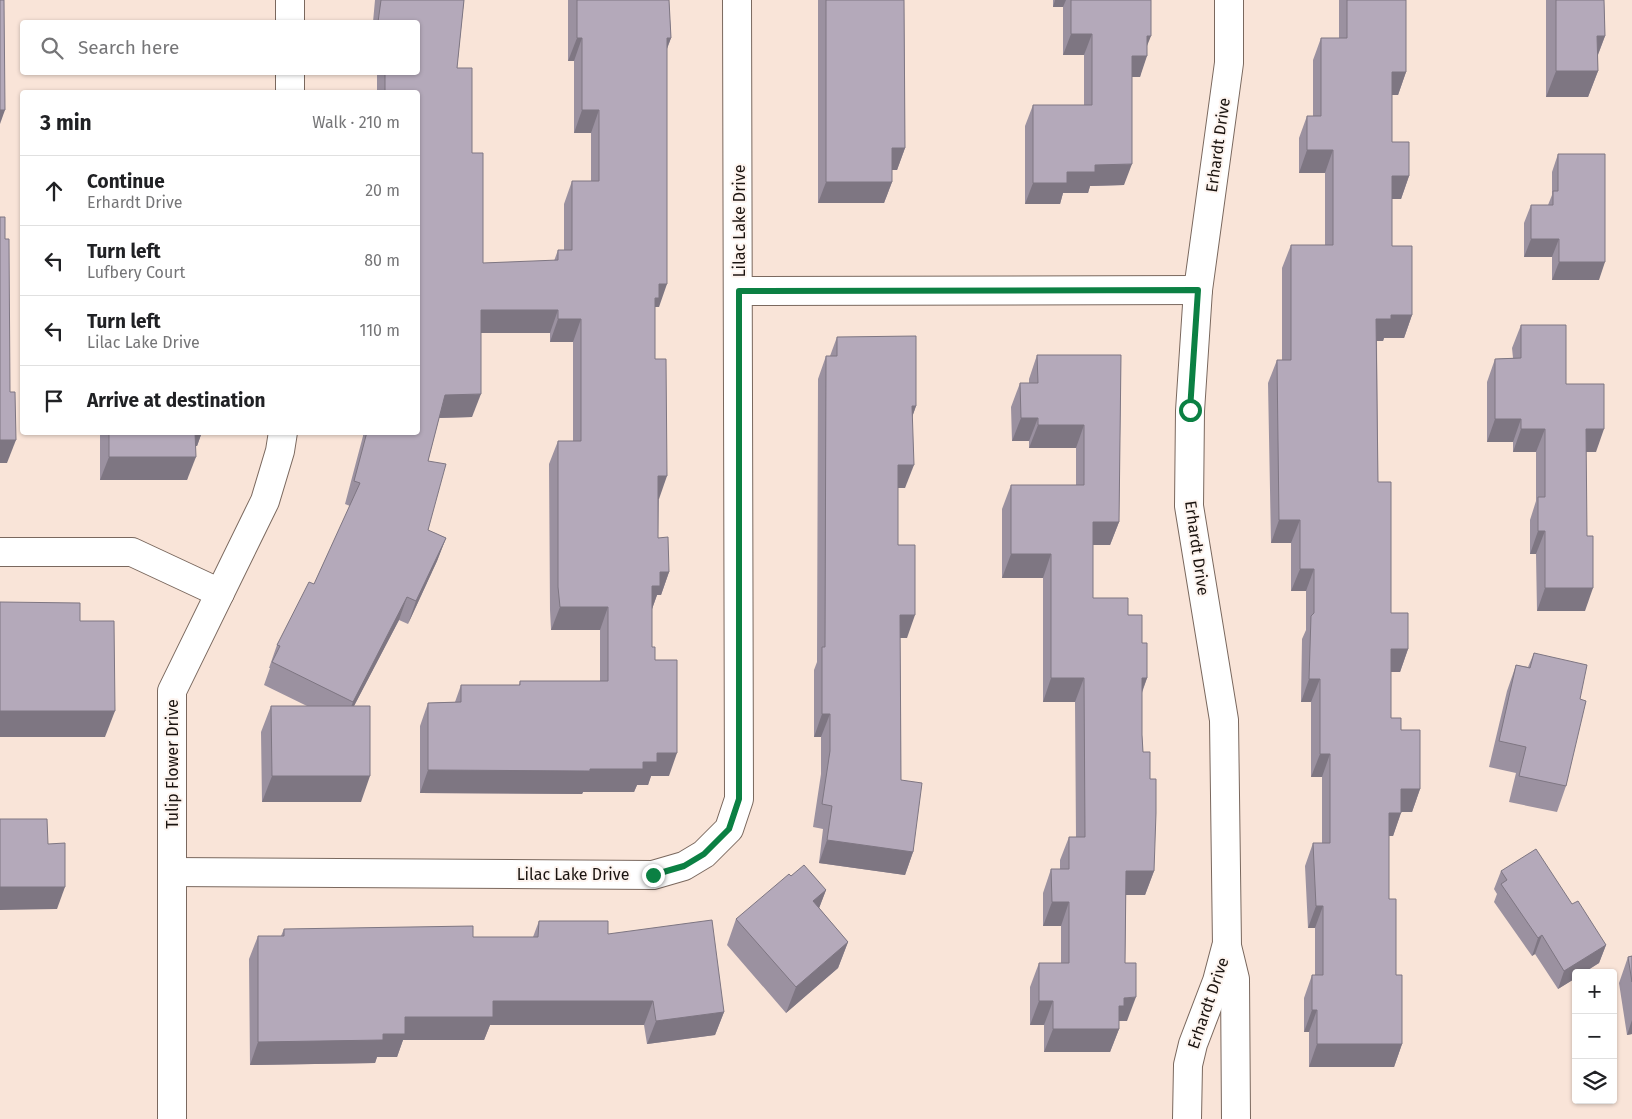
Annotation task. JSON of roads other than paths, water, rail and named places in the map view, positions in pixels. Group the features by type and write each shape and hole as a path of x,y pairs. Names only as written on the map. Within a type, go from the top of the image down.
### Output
{"street":[{"path":"290,0 290,20"},
{"name":"Lilac Lake Drive","path":"172,872 653,875 684,866 704,854 729,829 739,799 737,0"},
{"name":"Erhardt Drive","path":"1229,0 1229,64 1198,290 1190,410 1189,506 1224,720 1227,946 1235,979 1236,1119"},
{"path":"290,75 290,90"},
{"path":"739,291 1198,290"},
{"name":"Tulip Flower Drive","path":"172,1119 172,692 265,501 280,451 283,435"},
{"path":"0,552 132,552 220,593"},
{"name":"Erhardt Drive","path":"1187,1119 1188,1065 1193,1044 1217,981 1227,946"}]}
